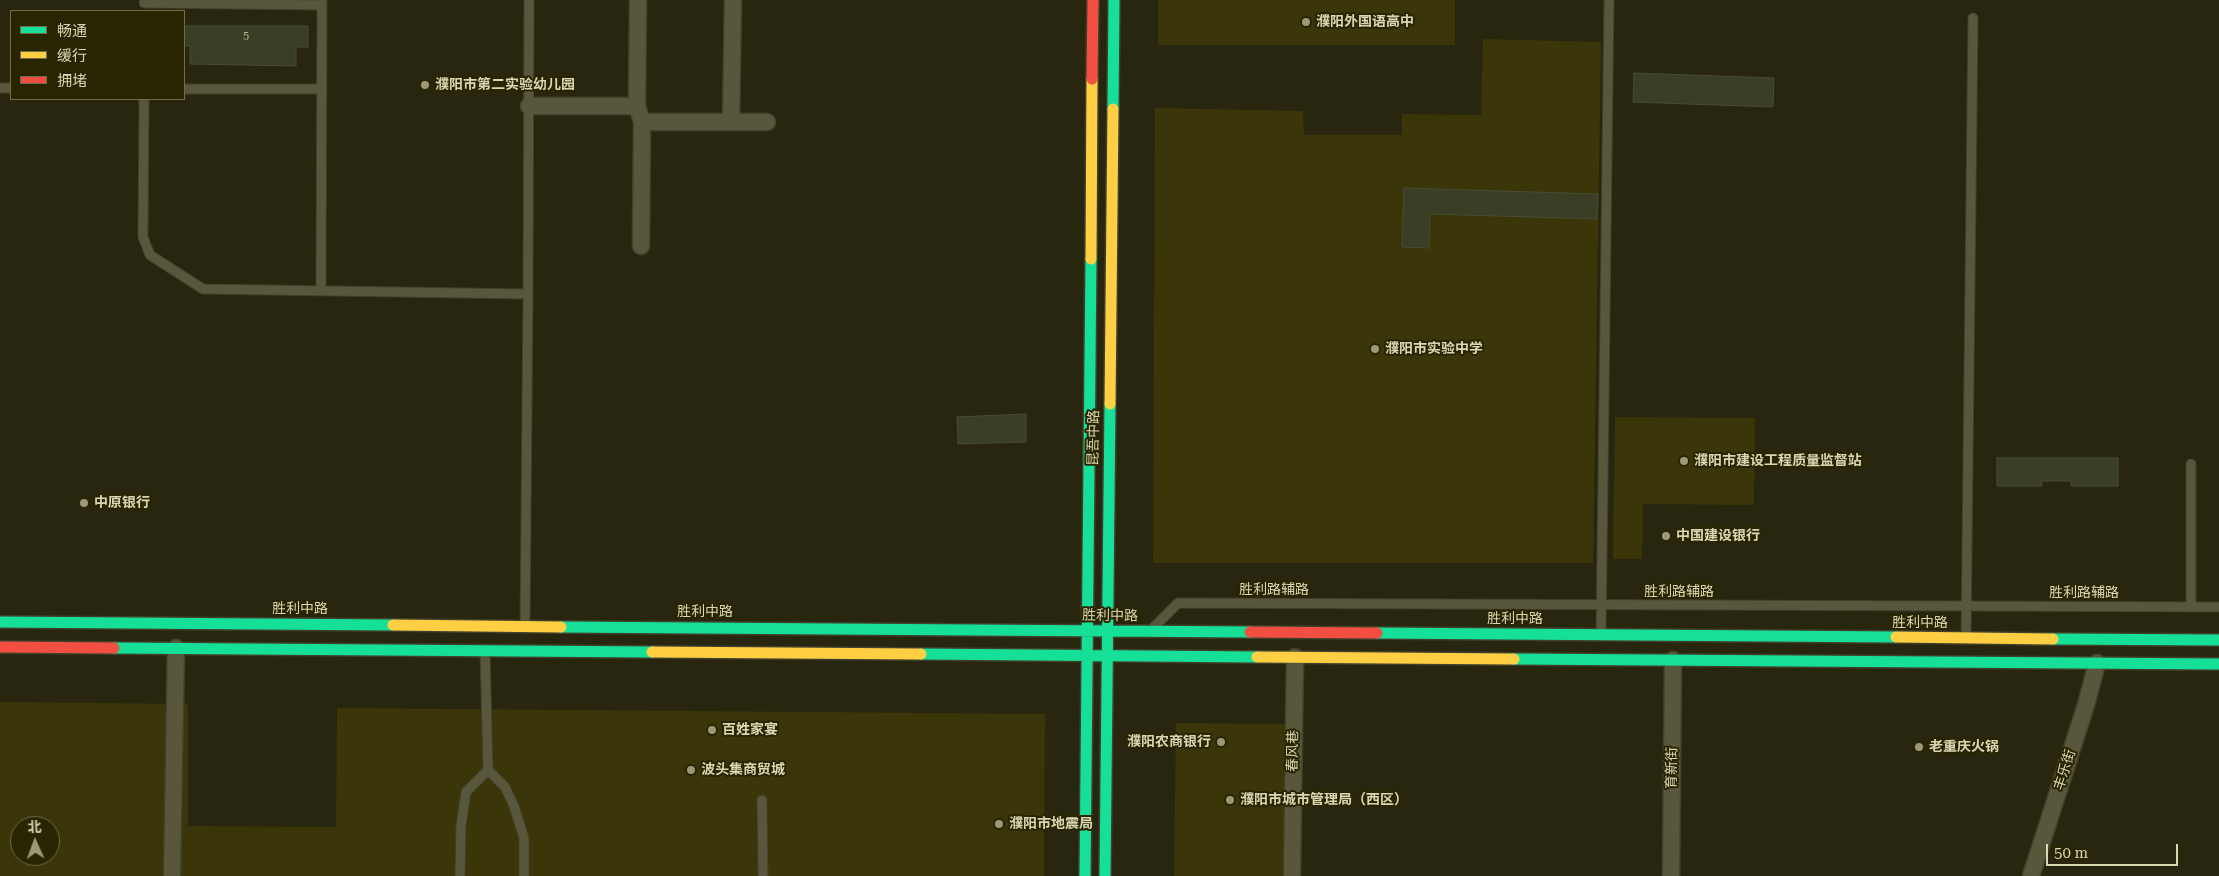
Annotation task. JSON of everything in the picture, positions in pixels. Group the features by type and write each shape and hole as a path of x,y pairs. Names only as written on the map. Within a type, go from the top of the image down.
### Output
{"main road":[{"name":"昆吾中路","path":"1085,876 1093,0"},
{"name":"昆吾中路","path":"1105,876 1114,0"},
{"name":"胜利中路","path":"0,622 2219,640"},
{"path":"0,647 2219,664"}],"street":[{"path":"638,0 637,106 642,122 641,246"},
{"path":"731,122 733,0"},
{"path":"529,106 637,106"},
{"path":"642,122 767,122"},
{"path":"172,876 176,648"},
{"name":"春风巷","path":"1292,876 1295,657"},
{"name":"育新街","path":"1671,876 1673,660"},
{"name":"丰乐街","path":"2031,876 2086,705 2097,663"}],"lane":[{"path":"525,626 529,0"},
{"path":"1601,635 1609,0"},
{"path":"144,5 322,3 321,291"},
{"path":"1966,638 1973,18"},
{"path":"185,89 322,89"},
{"path":"144,100 143,237 150,254 203,289 528,294"},
{"path":"2191,607 2192,464"},
{"name":"胜利路辅路","path":"1150,631 1178,603 2219,607"},
{"path":"484,650 488,770 505,787 514,806 524,838 524,876"},
{"path":"460,876 460,826 466,792 488,770"},
{"path":"762,800 763,876"}],"shaded area":[{"name":"濮阳外国语高中","path":"1158,0 1455,0 1455,45 1158,45"},
{"name":"濮阳市实验中学","path":"1483,39 1601,42 1593,563 1153,563 1155,108 1303,111 1304,135 1402,135 1402,114 1481,115"},
{"name":"濮阳市建设工程质量监督站","path":"1615,417 1755,418 1754,505 1643,504 1642,559 1613,559"},
{"name":"波头集商贸城","path":"0,702 188,704 188,826 336,827 337,708 1045,714 1044,876 0,876"},
{"name":"濮阳市城市管理局（西区）","path":"1176,723 1286,724 1284,876 1174,876"}],"building":[{"path":"185,26 308,26 308,47 296,47 296,66 190,64 190,46 185,46"},
{"path":"1634,73 1774,78 1773,107 1633,102"},
{"path":"1404,188 1598,194 1597,219 1430,214 1429,248 1402,247"},
{"path":"1026,414 1026,442 958,444 957,417"},
{"path":"1997,458 2118,458 2118,486 2071,486 2071,481 2041,481 2042,486 1997,486"}],"traffic: fast":[{"path":"1113,109 1114,0"},
{"path":"1085,876 1091,259"},
{"path":"1105,876 1110,404"},
{"path":"0,622 393,625"},
{"path":"561,627 1250,632"},
{"path":"1377,633 1896,637"},
{"path":"2053,639 2219,640"},
{"path":"114,648 652,652"},
{"path":"921,654 1257,657"},
{"path":"1514,659 2219,664"}],"traffic: slow":[{"path":"1091,259 1092,79"},
{"path":"1110,404 1113,109"},
{"path":"393,625 561,627"},
{"path":"1896,637 2053,639"},
{"path":"652,652 921,654"},
{"path":"1257,657 1514,659"}],"traffic: jam":[{"path":"1092,79 1093,0"},
{"path":"1250,632 1377,633"},
{"path":"0,647 114,648"}],"place":[{"name":"濮阳外国语高中","path":"1306,22"},
{"name":"濮阳市第二实验幼儿园","path":"425,85"},
{"name":"濮阳市实验中学","path":"1375,349"},
{"name":"濮阳市建设工程质量监督站","path":"1684,461"},
{"name":"中原银行","path":"84,503"},
{"name":"中国建设银行","path":"1666,536"},
{"name":"百姓家宴","path":"712,730"},
{"name":"濮阳农商银行","path":"1221,742"},
{"name":"老重庆火锅","path":"1919,747"},
{"name":"波头集商贸城","path":"691,770"},
{"name":"濮阳市城市管理局（西区）","path":"1230,800"},
{"name":"濮阳市地震局","path":"999,824"}]}
